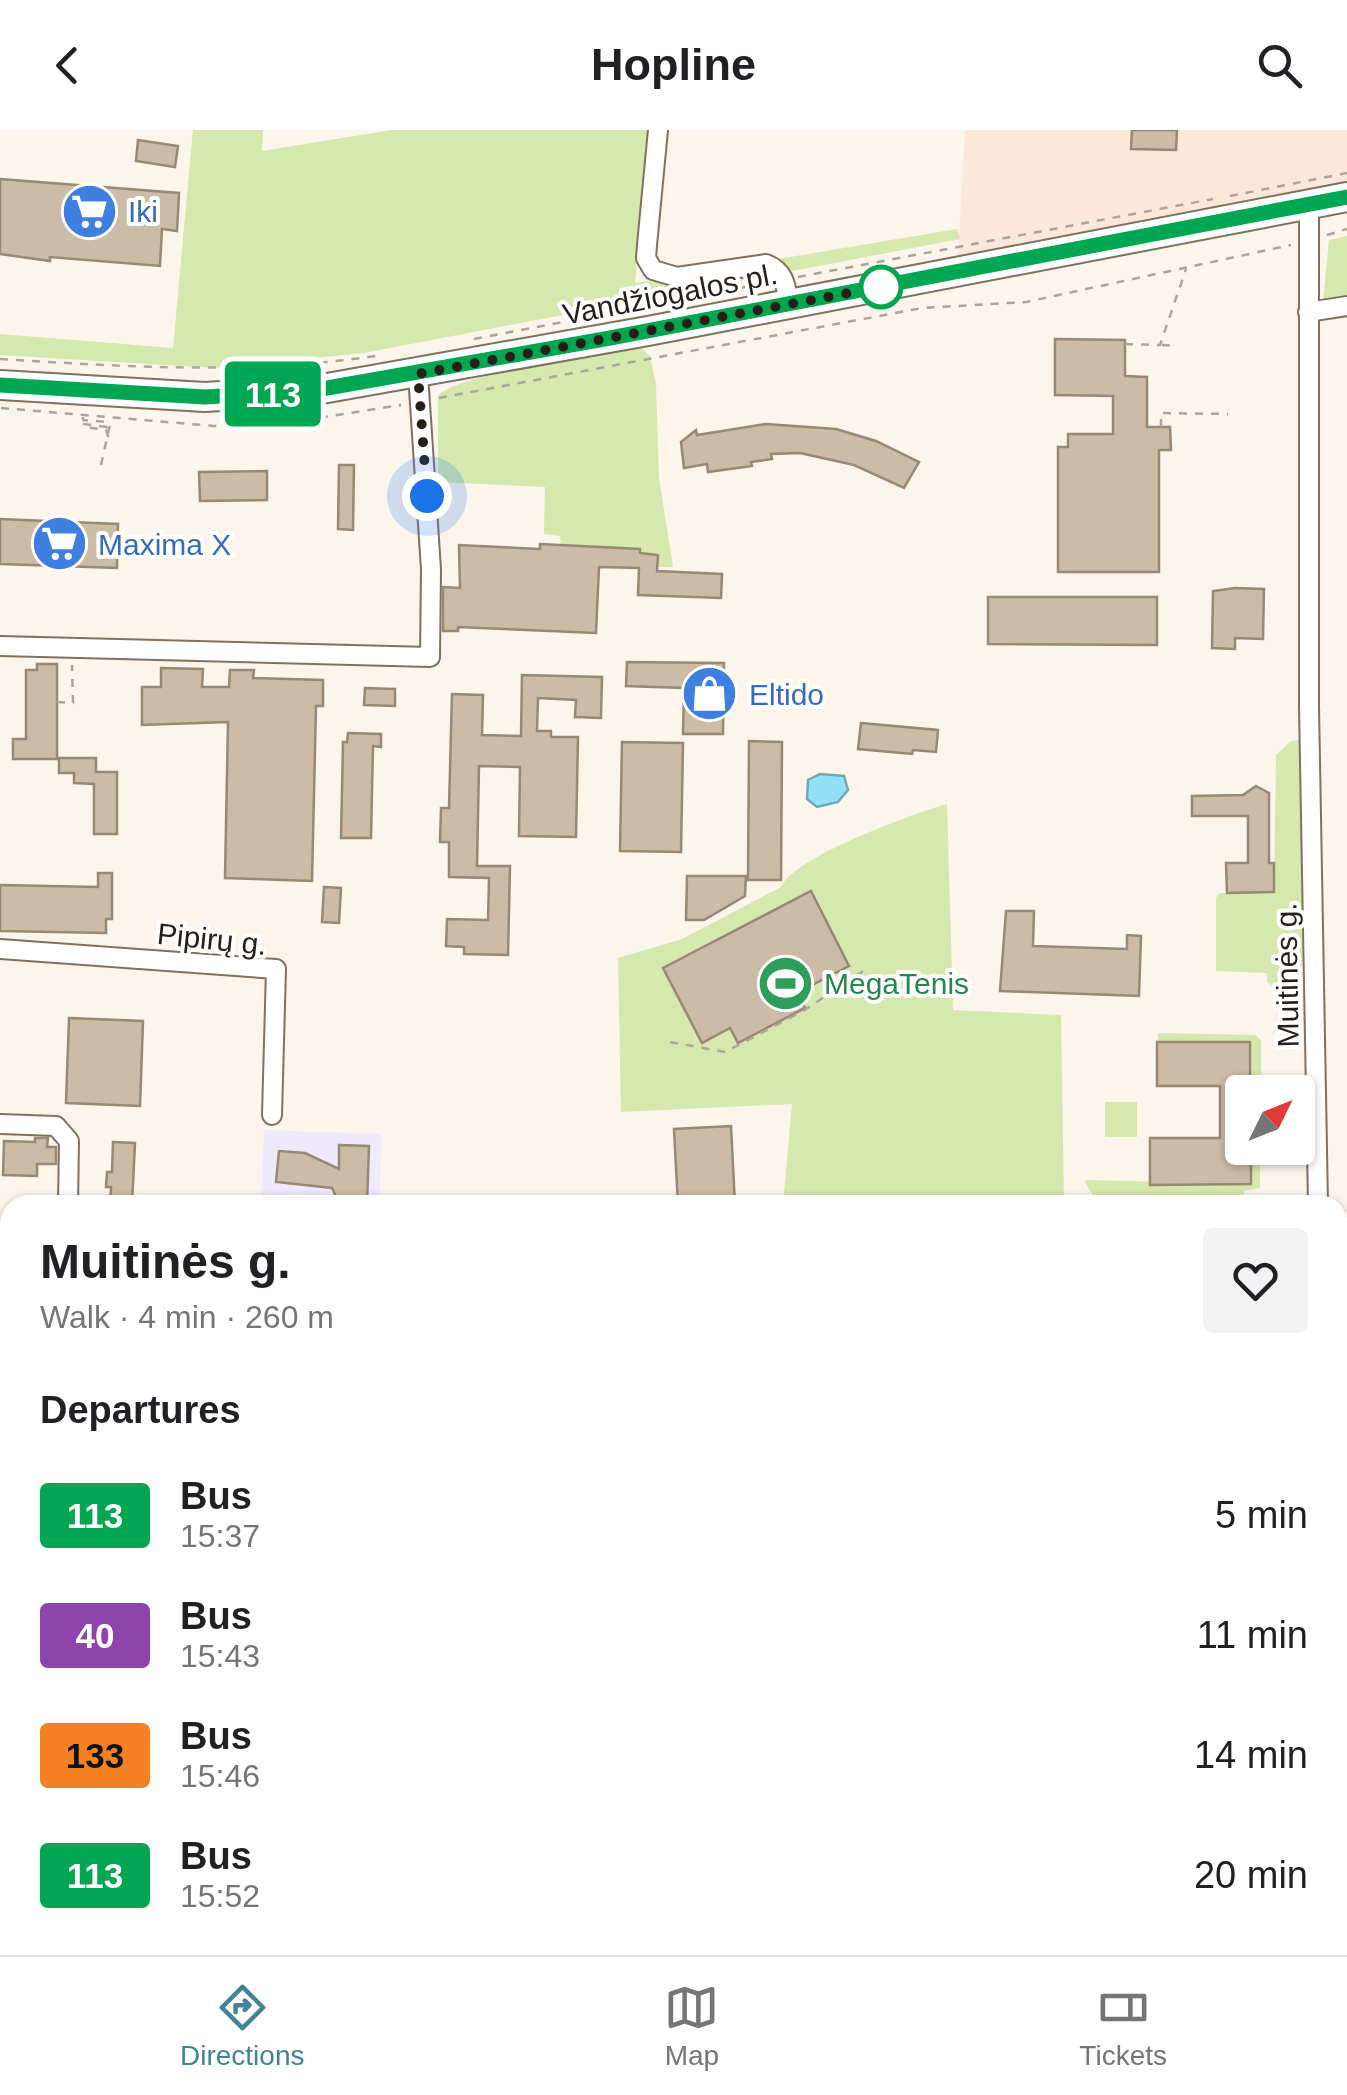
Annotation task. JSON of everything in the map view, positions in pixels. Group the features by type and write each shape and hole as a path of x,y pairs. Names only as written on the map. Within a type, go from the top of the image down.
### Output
{"main road":[{"name":"Vandžiogalos pl.","path":"0,385 205,397 316,390 418,374 1347,197"}],"street":[{"path":"658,130 646,258 652,270 676,278 766,264 776,268 784,280 788,304"},
{"name":"Muitinės g.","path":"1308,205 1309,706 1318,1195"},
{"path":"1308,312 1347,306"},
{"path":"0,646 430,657 431,569 418,374"},
{"name":"Pipirų g.","path":"0,949 276,969 272,1115"},
{"path":"0,1124 56,1126 69,1141 68,1195"}],"path":[{"path":"1327,236 1347,228"},
{"path":"1160,345 1186,268"},
{"path":"1125,344 1178,346"},
{"path":"1195,402 1195,414"},
{"path":"1160,426 1160,413 1228,414"},
{"path":"84,416 83,420 108,422 107,426 84,427 106,430 109,439"},
{"path":"100,465 112,418"},
{"path":"57,702 73,702 72,649"},
{"path":"670,1042 725,1052 804,1011 865,970"}],"shaded area":[{"path":"965,130 1347,130 1347,197 957,274"},
{"path":"264,1130 381,1134 380,1195 261,1195"}],"green space":[{"path":"193,130 263,130 262,151 392,130 649,130 635,283 957,229 960,239 364,353 216,368 0,355 0,334 173,348"},
{"path":"1347,236 1347,299 1323,302 1329,240"},
{"path":"641,348 650,356 656,384 659,478 673,567 639,567 640,549 561,545 560,536 544,534 545,487 438,482 438,396 450,388 500,373"},
{"path":"1300,740 1303,961 1296,980 1281,988 1267,982 1267,973 1216,971 1216,898 1219,893 1274,892 1276,755 1291,741"},
{"path":"947,804 953,1010 1061,1015 1064,1195 784,1195 792,1104 621,1112 618,958 682,939 781,887 790,875 830,850"},
{"path":"1158,1033 1256,1035 1261,1041 1261,1075 1250,1075 1250,1042 1158,1042"},
{"path":"1105,1102 1137,1102 1137,1137 1105,1137"},
{"path":"1251,1165 1260,1165 1260,1188 1244,1191 1244,1195 1093,1195 1086,1180 1250,1184"}],"water":[{"path":"820,774 844,776 848,790 838,802 817,807 807,799 808,780"}],"building":[{"path":"1132,130 1177,130 1176,150 1131,149"},
{"path":"138,140 178,146 175,167 136,161"},
{"name":"Iki","path":"0,179 179,193 177,231 162,229 160,266 50,257 50,261 0,254"},
{"path":"1055,339 1125,340 1125,376 1147,377 1147,427 1170,427 1171,450 1159,450 1159,572 1058,572 1058,447 1068,447 1068,434 1113,434 1113,396 1055,395"},
{"path":"766,424 836,429 876,441 919,462 904,488 854,465 800,453 771,454 772,459 751,462 752,466 708,472 707,464 684,468 681,442 696,430 697,435"},
{"path":"339,465 354,465 353,530 338,529"},
{"path":"267,471 267,500 200,501 199,472"},
{"name":"Maxima X","path":"0,519 118,524 117,568 0,564"},
{"path":"540,544 640,549 640,553 658,555 657,571 722,574 721,598 638,595 639,568 599,567 596,633 458,627 458,631 443,631 443,587 460,588 459,545 540,549"},
{"path":"1264,589 1263,639 1235,638 1235,649 1212,648 1213,591"},
{"path":"988,597 1157,597 1157,645 988,644"},
{"name":"Eltido","path":"627,662 724,663 723,734 683,734 684,688 626,686"},
{"path":"37,664 57,664 57,759 13,759 13,739 26,739 26,670 37,670"},
{"path":"161,668 203,669 202,687 229,687 230,670 254,670 253,678 323,680 323,706 316,706 312,881 225,878 228,722 142,725 142,687 161,687"},
{"path":"522,675 602,677 601,718 575,717 576,700 538,698 537,731 551,731 551,737 578,737 576,837 519,836 520,767 479,766 477,866 510,866 508,955 464,954 464,947 446,946 447,919 488,920 489,878 449,877 449,842 440,842 441,808 449,808 452,694 483,695 482,735 521,736"},
{"path":"365,688 395,689 395,706 364,705"},
{"path":"861,723 938,730 936,752 858,749"},
{"path":"348,733 381,734 381,747 373,746 371,838 341,838 343,742 347,742"},
{"path":"749,741 782,742 781,880 748,880"},
{"path":"622,742 683,743 681,852 620,851"},
{"path":"59,758 96,758 96,772 117,772 117,834 94,834 94,784 74,783 74,773 59,773"},
{"path":"1256,786 1269,793 1269,863 1274,863 1274,892 1227,893 1226,863 1248,863 1248,816 1192,816 1192,796 1243,795"},
{"path":"98,873 112,873 112,919 106,919 106,933 0,931 0,885 98,887"},
{"path":"687,876 746,876 745,896 704,920 686,920"},
{"path":"324,887 341,888 339,923 322,922"},
{"path":"811,891 849,966 797,993 805,1008 738,1043 730,1028 702,1043 663,968"},
{"path":"1006,911 1034,911 1033,946 1127,949 1127,935 1141,936 1139,996 1000,991"},
{"path":"69,1018 143,1021 140,1106 66,1103"},
{"path":"1157,1042 1250,1042 1250,1075 1225,1075 1225,1165 1251,1165 1251,1184 1150,1185 1150,1138 1220,1138 1220,1086 1157,1086"},
{"path":"731,1126 734,1195 677,1195 674,1129"},
{"path":"35,1138 48,1138 47,1147 56,1147 56,1164 37,1164 37,1176 3,1175 4,1141 35,1142"},
{"path":"113,1142 135,1143 132,1195 111,1195 111,1187 106,1187 107,1172 112,1172"},
{"path":"339,1145 369,1146 367,1195 335,1195 332,1188 276,1182 279,1151 305,1153 339,1169"}],"bus line":[{"name":"113","path":"0,385 205,397 316,390 418,374 1347,197"}],"place":[{"name":"Iki","path":"89,211"},
{"name":"Maxima X","path":"59,544"},
{"name":"Eltido","path":"710,694"},
{"name":"MegaTenis","path":"785,983"}],"route":[{"path":"427,496 418,374 881,287"}]}
